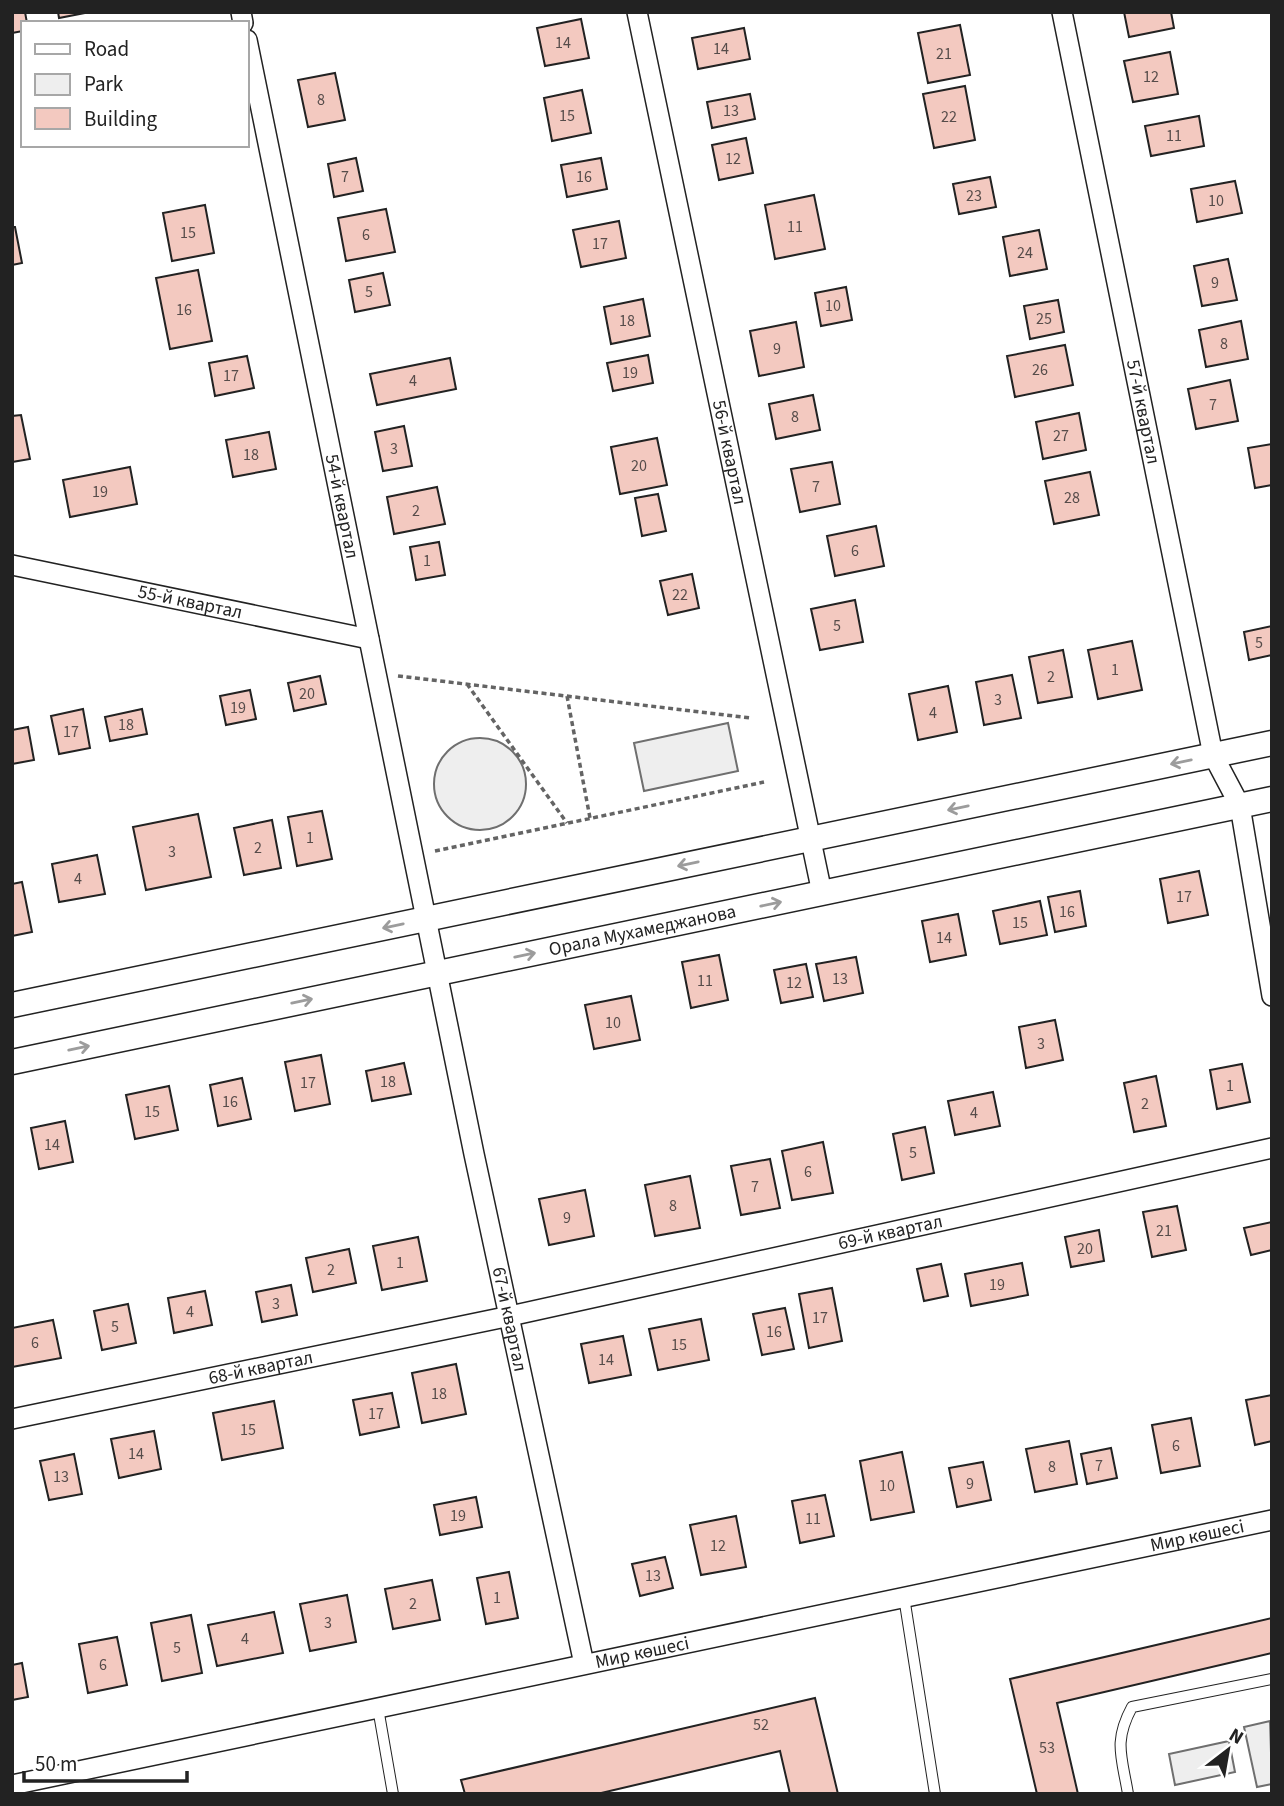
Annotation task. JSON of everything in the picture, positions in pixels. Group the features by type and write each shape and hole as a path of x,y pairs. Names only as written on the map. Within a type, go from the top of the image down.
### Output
{"street":[{"name":"56-й квартал","path":"637,12 822,893"},
{"name":"57-й квартал","path":"1062,12 1213,755 1240,806"},
{"name":"54-й квартал","path":"248,45 438,973"},
{"name":"55-й квартал","path":"12,565 369,639"},
{"path":"12,1005 1272,743"},
{"name":"Орала Мухамеджанова","path":"12,1062 1272,799"},
{"path":"1240,806 1272,996"},
{"name":"67-й квартал","path":"438,973 584,1664"},
{"name":"69-й квартал","path":"510,1316 1272,1148"},
{"name":"68-й квартал","path":"12,1419 510,1316"},
{"name":"Мир көшесі","path":"12,1785 1272,1520"}],"lane":[{"path":"904,1597 934,1794"},
{"path":"1128,1794 1119,1744 1122,1726 1132,1707 1272,1679"},
{"path":"378,1708 393,1794"}],"path":[{"path":"398,676 751,718"},
{"path":"467,684 567,823"},
{"path":"567,696 590,818"},
{"path":"435,851 764,782"}],"green space":[{"path":"728,723 738,771 644,791 634,743"},
{"path":"480,738 498,741 513,751 523,766 526,784 523,802 513,817 498,827 480,830 462,827 447,817 437,802 434,784 437,766 447,751 462,741"},
{"path":"1270,1721 1272,1784 1257,1787 1244,1727"},
{"path":"1229,1741 1235,1772 1175,1785 1169,1754"}],"building":[{"path":"12,12 25,12 27,21 21,21 21,31 12,33"},
{"path":"58,12 90,12 59,18"},
{"path":"1124,12 1171,12 1174,28 1129,37"},
{"path":"581,19 589,58 545,66 537,28"},
{"path":"960,25 970,75 928,83 918,33"},
{"path":"744,28 750,59 698,69 692,38"},
{"path":"1170,52 1178,94 1133,102 1124,61"},
{"path":"335,73 345,120 308,127 298,80"},
{"path":"965,86 975,140 934,148 923,94"},
{"path":"582,90 591,133 552,141 544,98"},
{"path":"750,94 755,119 712,128 707,102"},
{"path":"1199,116 1204,146 1151,156 1145,126"},
{"path":"746,138 753,173 719,180 712,145"},
{"path":"356,158 363,191 334,197 328,164"},
{"path":"601,158 607,189 567,197 561,165"},
{"path":"990,177 996,207 959,214 953,184"},
{"path":"1235,181 1242,213 1197,222 1191,189"},
{"path":"814,195 825,249 775,259 765,205"},
{"path":"205,205 214,253 172,261 163,213"},
{"path":"386,209 395,252 346,261 338,218"},
{"path":"619,221 626,258 581,267 573,230"},
{"path":"12,227 15,227 22,263 12,265"},
{"path":"1039,230 1047,269 1010,276 1003,237"},
{"path":"1228,259 1237,300 1202,306 1194,266"},
{"path":"198,270 212,341 170,349 156,278"},
{"path":"383,273 390,305 355,312 349,280"},
{"path":"846,287 852,320 821,326 815,293"},
{"path":"643,299 650,336 611,344 604,307"},
{"path":"1058,300 1064,332 1030,339 1024,306"},
{"path":"1241,321 1248,359 1206,367 1199,330"},
{"path":"796,322 804,367 759,376 750,331"},
{"path":"1065,345 1073,385 1015,397 1007,356"},
{"path":"648,355 653,383 613,391 607,363"},
{"path":"247,356 254,388 215,396 209,363"},
{"path":"450,358 456,389 377,405 370,374"},
{"path":"1230,380 1238,421 1196,429 1188,389"},
{"path":"813,395 820,430 776,439 769,404"},
{"path":"1079,413 1086,450 1043,459 1036,422"},
{"path":"21,415 30,459 12,462 12,416"},
{"path":"404,426 412,466 383,471 375,432"},
{"path":"269,432 276,469 233,477 226,440"},
{"path":"657,438 667,485 620,494 611,447"},
{"path":"1272,444 1272,485 1255,488 1248,448"},
{"path":"832,462 840,504 800,512 791,469"},
{"path":"130,467 137,504 70,517 63,480"},
{"path":"1090,472 1099,515 1054,524 1045,481"},
{"path":"437,487 445,524 394,534 387,497"},
{"path":"658,494 666,531 642,536 635,498"},
{"path":"876,526 884,566 835,576 827,536"},
{"path":"439,542 445,575 416,580 410,547"},
{"path":"692,574 699,608 668,615 660,581"},
{"path":"855,600 863,642 820,650 811,609"},
{"path":"1272,626 1272,655 1249,660 1244,632"},
{"path":"1132,641 1142,690 1098,699 1088,650"},
{"path":"1063,650 1072,697 1038,703 1029,657"},
{"path":"1012,675 1021,718 984,725 976,682"},
{"path":"320,676 326,704 294,711 288,683"},
{"path":"948,686 957,732 918,740 909,694"},
{"path":"250,690 256,719 226,725 220,696"},
{"path":"83,709 90,748 59,754 51,716"},
{"path":"142,709 147,734 110,741 105,717"},
{"path":"28,727 34,760 12,764 12,730"},
{"path":"322,811 332,859 297,866 288,817"},
{"path":"198,814 211,877 146,890 133,827"},
{"path":"272,820 281,868 244,875 234,828"},
{"path":"97,855 105,894 59,902 52,864"},
{"path":"1199,871 1208,915 1168,923 1160,879"},
{"path":"22,882 32,932 12,936 12,884"},
{"path":"1080,891 1086,926 1055,932 1048,897"},
{"path":"1040,901 1047,935 1000,944 993,911"},
{"path":"958,914 966,955 930,962 922,921"},
{"path":"719,955 728,1000 691,1008 682,962"},
{"path":"856,957 863,993 824,1001 816,964"},
{"path":"806,964 813,997 781,1003 774,970"},
{"path":"631,996 640,1040 594,1049 585,1005"},
{"path":"1055,1020 1063,1060 1026,1068 1019,1027"},
{"path":"321,1055 330,1104 295,1111 285,1062"},
{"path":"404,1063 411,1094 372,1101 366,1071"},
{"path":"1242,1064 1250,1102 1217,1109 1210,1070"},
{"path":"1156,1076 1166,1126 1134,1132 1124,1083"},
{"path":"242,1078 251,1119 218,1126 210,1085"},
{"path":"169,1086 178,1130 135,1139 126,1095"},
{"path":"993,1092 1000,1126 955,1135 948,1101"},
{"path":"65,1121 73,1162 39,1169 31,1128"},
{"path":"925,1127 934,1173 902,1180 893,1134"},
{"path":"823,1142 833,1193 792,1200 782,1151"},
{"path":"770,1159 780,1208 741,1215 731,1166"},
{"path":"690,1176 700,1228 655,1236 645,1185"},
{"path":"585,1190 594,1236 549,1245 539,1199"},
{"path":"1177,1206 1186,1250 1152,1257 1143,1212"},
{"path":"1272,1222 1272,1250 1251,1255 1244,1228"},
{"path":"1099,1230 1104,1261 1071,1267 1065,1237"},
{"path":"418,1237 427,1281 382,1290 373,1246"},
{"path":"349,1249 356,1283 313,1292 306,1258"},
{"path":"1022,1263 1028,1295 971,1306 965,1274"},
{"path":"941,1264 948,1296 924,1301 917,1269"},
{"path":"291,1285 297,1315 262,1322 256,1292"},
{"path":"832,1288 842,1341 809,1348 799,1294"},
{"path":"205,1291 212,1325 174,1333 168,1298"},
{"path":"128,1304 136,1343 102,1350 94,1311"},
{"path":"785,1308 794,1349 762,1355 753,1314"},
{"path":"701,1319 709,1360 658,1370 649,1329"},
{"path":"53,1320 61,1358 12,1367 12,1328"},
{"path":"623,1336 631,1375 589,1383 581,1344"},
{"path":"456,1364 466,1414 422,1423 412,1373"},
{"path":"392,1393 399,1427 360,1435 353,1400"},
{"path":"1272,1395 1272,1441 1255,1445 1246,1400"},
{"path":"274,1401 283,1448 222,1460 213,1413"},
{"path":"1191,1418 1200,1466 1161,1473 1152,1425"},
{"path":"154,1431 161,1469 119,1478 111,1439"},
{"path":"1069,1441 1077,1484 1035,1492 1026,1449"},
{"path":"1111,1448 1117,1478 1087,1484 1081,1454"},
{"path":"902,1452 914,1512 871,1520 860,1461"},
{"path":"74,1454 82,1494 49,1500 40,1461"},
{"path":"983,1462 991,1500 957,1507 949,1468"},
{"path":"825,1495 834,1536 800,1543 792,1501"},
{"path":"476,1497 482,1527 440,1535 434,1505"},
{"path":"736,1516 746,1567 701,1575 690,1525"},
{"path":"665,1557 673,1588 640,1596 632,1564"},
{"path":"509,1572 518,1618 486,1624 477,1578"},
{"path":"432,1580 440,1620 393,1629 385,1589"},
{"path":"347,1595 356,1642 310,1651 300,1604"},
{"path":"274,1612 283,1653 217,1666 208,1625"},
{"path":"191,1615 202,1673 162,1681 151,1623"},
{"path":"1272,1618 1272,1653 1057,1703 1078,1794 1037,1794 1010,1679"},
{"path":"117,1637 127,1685 88,1693 79,1644"},
{"path":"22,1663 28,1697 12,1700 12,1665"},
{"path":"815,1698 838,1794 790,1794 780,1751 597,1794 465,1794 461,1780"}]}
